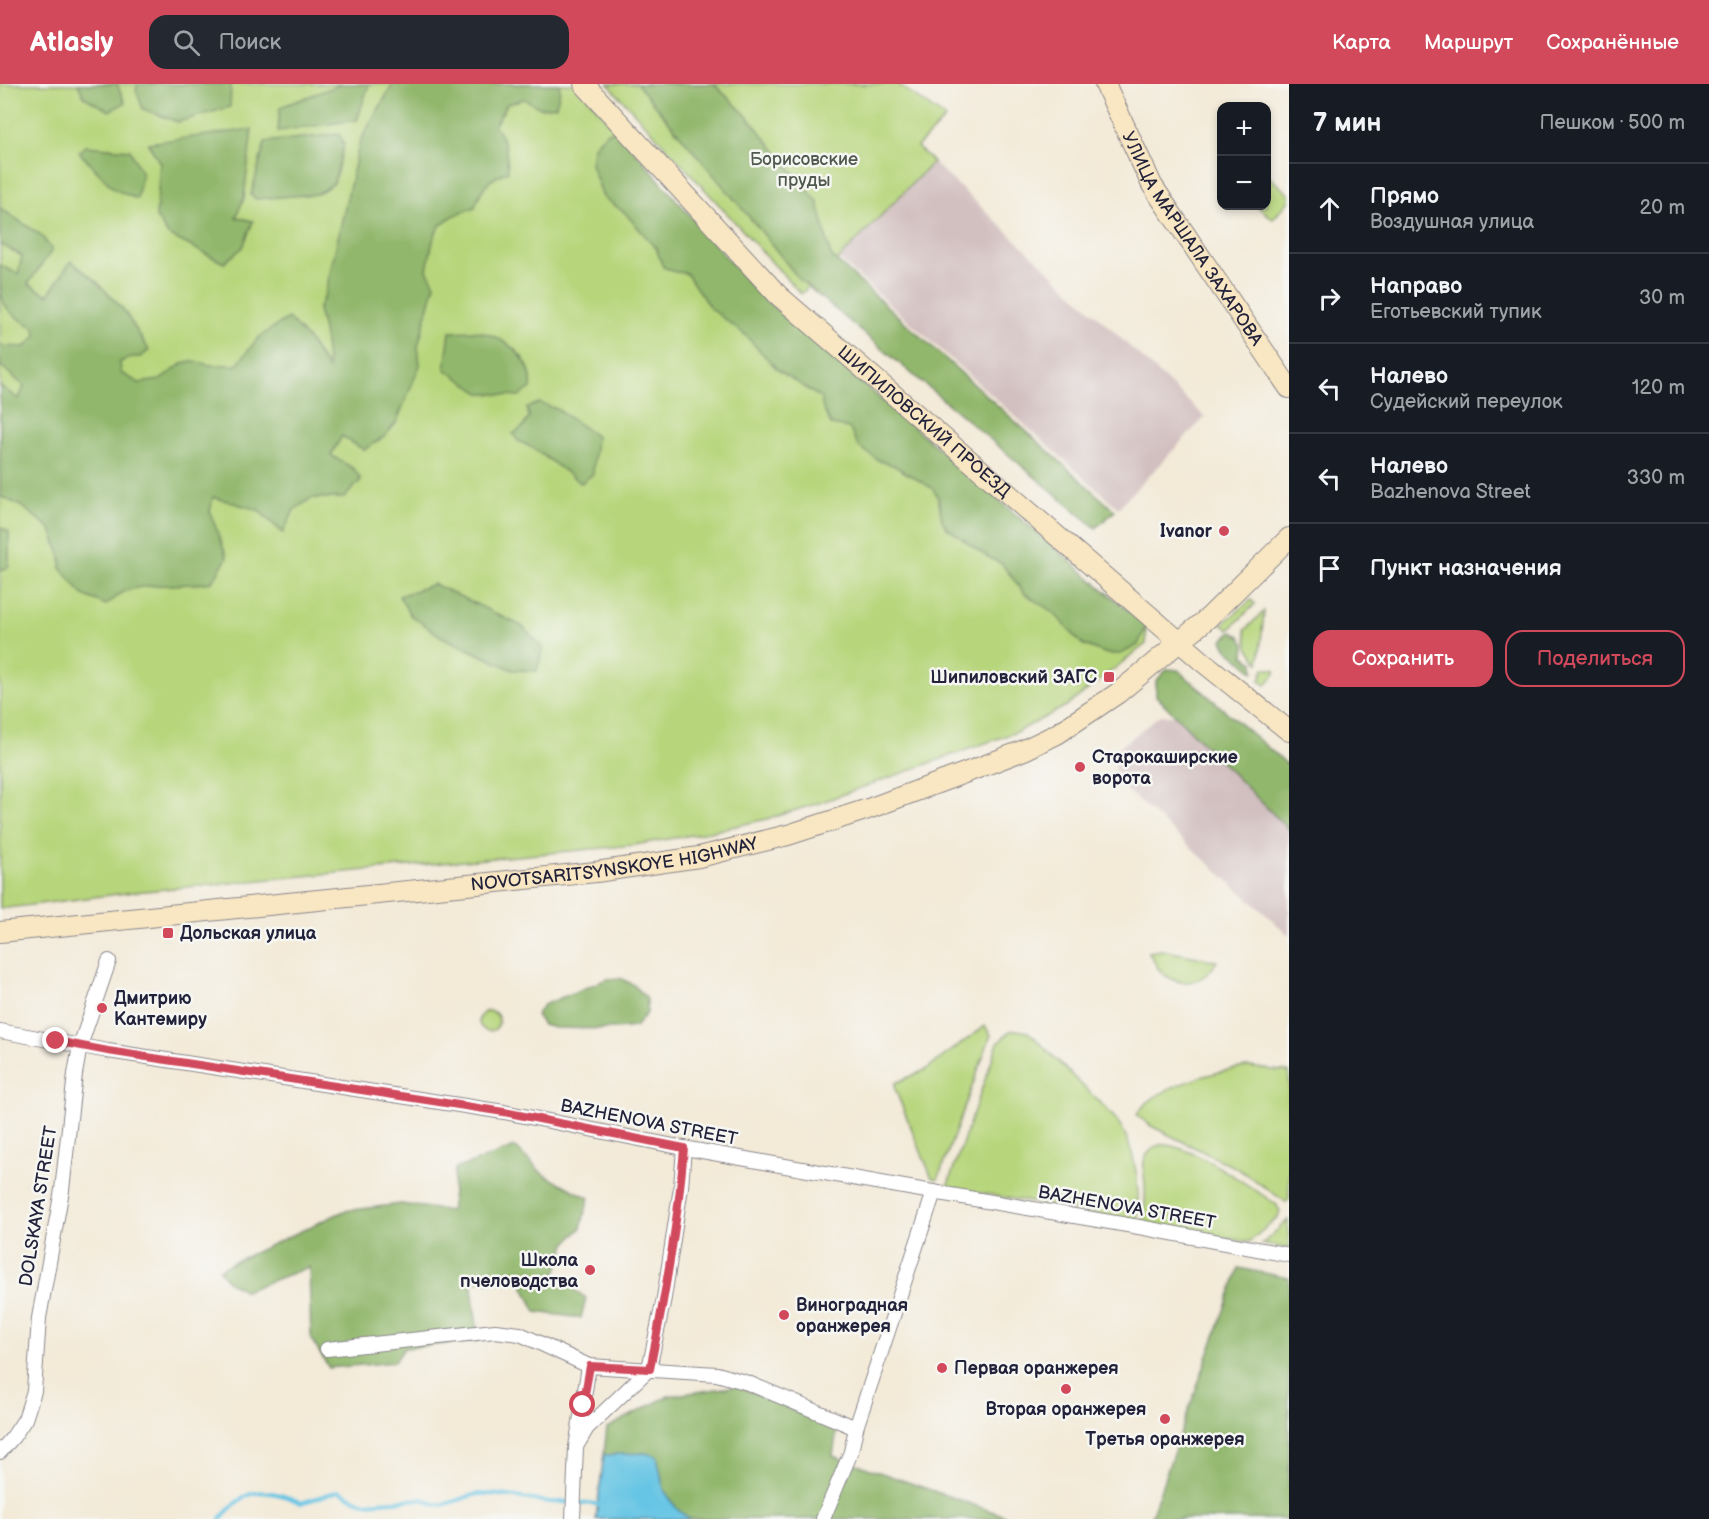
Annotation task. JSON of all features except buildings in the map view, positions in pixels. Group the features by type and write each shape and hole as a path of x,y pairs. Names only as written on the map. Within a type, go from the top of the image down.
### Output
{"main road":[{"name":"ШИПИЛОВСКИЙ ПРОЕЗД","path":"584,84 778,295 1180,641 1289,731"},
{"name":"УЛИЦА МАРШАЛА ЗАХАРОВА","path":"1106,84 1152,185 1289,388"},
{"name":"NOVOTSARITSYNSKOYE HIGHWAY","path":"0,932 596,872 745,848 868,808 1024,750 1056,734 1118,693 1208,618 1289,538"}],"street":[{"name":"DOLSKAYA STREET","path":"0,1452 25,1419 34,1391 39,1318 62,1190 80,1046 109,961"},
{"name":"BAZHENOVA STREET","path":"0,1031 80,1046 504,1112 684,1148 1289,1255"},
{"path":"577,1446 587,1428 650,1369 666,1287 681,1187 684,1148"},
{"path":"823,1519 851,1452 856,1428 934,1192"},
{"path":"327,1349 495,1331 520,1334 590,1366 717,1374 748,1383 856,1428"},
{"path":"573,1519 577,1446 590,1366"}],"shaded area":[{"path":"933,162 1205,417 1118,508 839,259"},
{"path":"1160,715 1193,717 1289,784 1289,935 1122,786 1114,769 1118,749"}],"green space":[{"path":"0,84 576,84 757,293 1146,626 1146,644 1068,705 1019,731 819,803 767,819 634,845 134,892 0,909"},
{"path":"78,84 117,84 125,103 109,111 84,97"},
{"path":"138,84 231,84 230,107 178,122 143,109 136,90"},
{"path":"342,84 369,84 357,120 278,131 280,107"},
{"path":"393,84 559,84 560,90 556,106 540,108 524,99 507,104 494,126 505,147 508,171 487,184 480,193 475,207 451,218 438,228 427,270 435,284 418,346 420,365 396,423 385,436 364,450 342,436 331,455 354,469 361,480 344,498 312,498 294,510 283,533 258,510 213,497 210,512 227,558 212,582 135,588 122,592 106,605 83,595 61,568 61,558 51,529 21,506 0,496 0,386 19,399 24,386 0,365 0,346 25,347 36,336 35,328 15,316 4,304 2,297 0,265 18,274 22,256 0,244 0,208 41,235 52,250 28,284 48,295 71,261 95,280 123,309 149,350 141,357 133,357 120,362 121,373 139,383 160,380 183,363 194,361 210,365 237,365 258,338 288,318 308,339 328,369 318,309 325,295 360,141"},
{"name":"Борисовские пруды","path":"608,84 897,84 946,118 917,147 933,162 839,259 801,294"},
{"path":"637,84 714,84 747,116 818,202 831,256 1115,511 1096,528 799,279"},
{"path":"252,129 244,198 236,217 253,221 243,247 224,263 168,235 156,217 160,163 148,143"},
{"path":"617,131 757,293 1146,626 1138,645 1121,654 1107,654 1082,644 1054,613 1024,593 1002,564 986,556 946,527 942,520 938,497 932,488 893,465 880,461 859,447 849,428 831,425 823,409 821,398 778,370 744,334 710,308 686,273 675,272 663,267 656,248 625,213 603,197 591,164 594,146 607,132"},
{"path":"339,134 344,144 334,183 317,194 256,199 251,195 265,142"},
{"path":"86,146 130,150 142,174 137,199 114,189 79,152"},
{"path":"1271,178 1289,194 1289,201 1273,219 1262,210 1271,210"},
{"path":"450,332 480,332 508,345 523,359 528,368 531,388 519,396 480,393 445,369"},
{"path":"539,403 557,409 596,436 593,474 581,483 533,448 518,441 513,434 523,427 529,417 527,408"},
{"path":"0,527 9,532 9,566 0,572"},
{"path":"434,584 522,626 543,648 537,671 513,670 442,637 410,615 399,596"},
{"path":"1251,600 1255,604 1229,630 1222,624"},
{"path":"1264,611 1259,663 1248,647 1245,630"},
{"path":"1232,632 1240,636 1245,645 1244,656 1254,662 1254,672 1227,649 1222,641"},
{"path":"1264,668 1275,670 1275,674 1266,685 1260,680"},
{"path":"1167,669 1178,670 1289,766 1289,830 1156,696 1156,681"},
{"path":"1162,950 1217,961 1205,975 1197,980 1181,982 1165,975 1148,952"},
{"path":"620,978 634,985 647,999 647,1013 635,1027 555,1028 543,1025 536,1015 543,1005 607,979"},
{"path":"489,1011 496,1014 499,1021 496,1028 489,1031 482,1028 479,1021 482,1014"},
{"path":"985,1026 991,1035 938,1179 932,1178 895,1089 895,1083 925,1070"},
{"path":"1010,1031 1028,1032 1033,1036 1106,1108 1122,1128 1131,1150 1136,1174 1137,1222 947,1187 998,1043"},
{"path":"1249,1067 1289,1072 1289,1200 1286,1202 1238,1169 1151,1126 1137,1115 1144,1105 1171,1088 1205,1076"},
{"path":"1159,1145 1186,1151 1219,1167 1276,1204 1280,1211 1278,1217 1249,1242 1143,1224 1144,1162 1152,1149"},
{"path":"515,1147 544,1175 589,1198 581,1228 566,1244 555,1276 586,1298 581,1318 536,1312 521,1281 471,1281 479,1341 404,1348 395,1362 329,1368 311,1339 309,1267 245,1291 227,1281 219,1269 344,1211 401,1204 451,1211 455,1169"},
{"path":"1288,1220 1289,1249 1262,1244"},
{"path":"1239,1268 1289,1278 1289,1519 1150,1519"},
{"path":"738,1386 837,1430 833,1456 1014,1519 596,1519 607,1428 668,1396"}],"water":[{"path":"645,1453 657,1456 664,1490 677,1509 690,1519 596,1519 604,1455"}],"waterway":[{"path":"220,1519 241,1499 263,1492 279,1494 301,1503 339,1491 364,1503 423,1499 431,1503 444,1504 472,1495 489,1494 550,1502 601,1505"}],"place":[{"name":"Ivanor","path":"1224,531"},
{"name":"Шипиловский ЗАГС","path":"1109,677"},
{"name":"Старокаширские ворота","path":"1080,767"},
{"name":"Дольская улица","path":"168,933"},
{"name":"Дмитрию Кантемиру","path":"102,1008"},
{"name":"Школа пчеловодства","path":"590,1270"},
{"name":"Виноградная оранжерея","path":"784,1315"},
{"name":"Первая оранжерея","path":"942,1368"},
{"name":"Вторая оранжерея","path":"1066,1389"},
{"name":"Третья оранжерея","path":"1165,1419"}],"route":[{"path":"56,1041 504,1112 684,1148 681,1187 664,1298 650,1369 590,1366 583,1405"}]}
